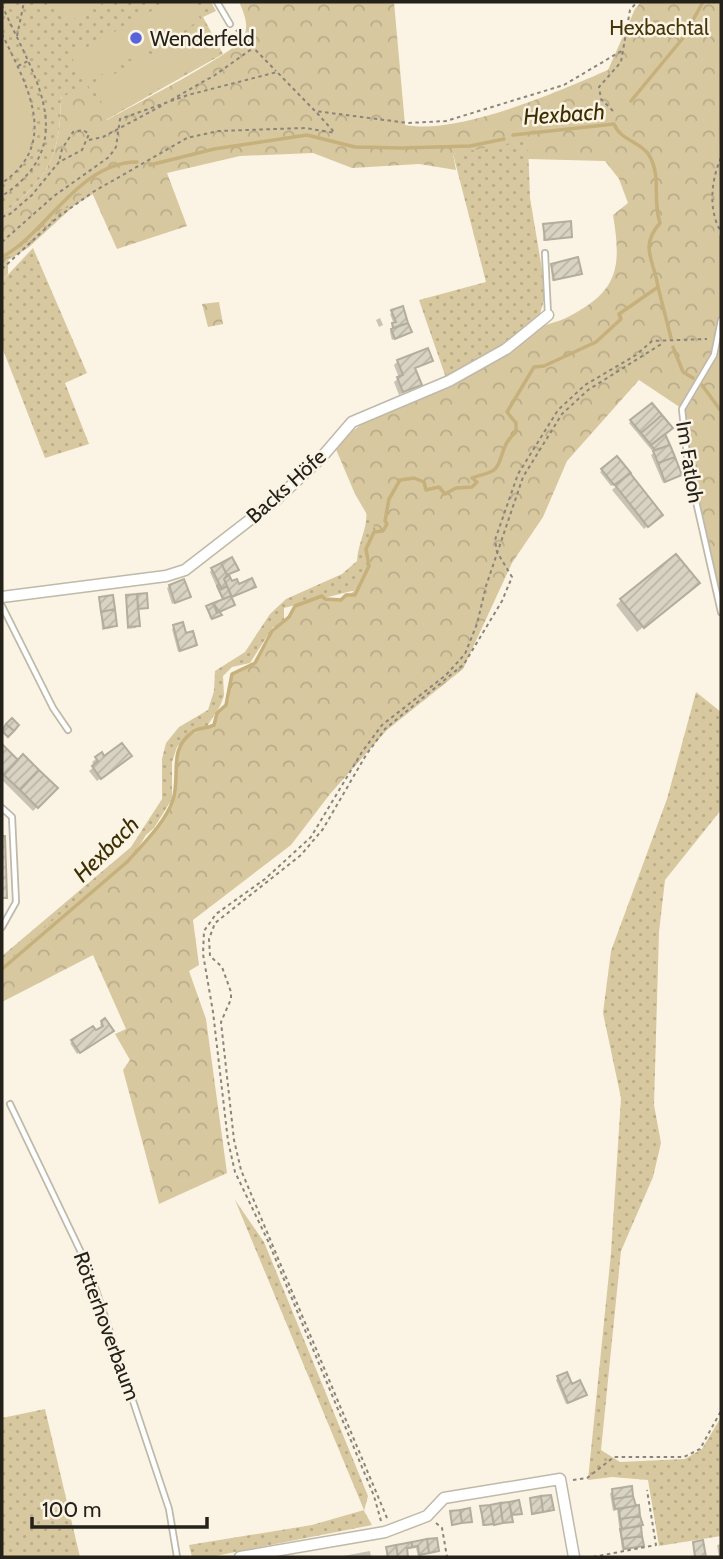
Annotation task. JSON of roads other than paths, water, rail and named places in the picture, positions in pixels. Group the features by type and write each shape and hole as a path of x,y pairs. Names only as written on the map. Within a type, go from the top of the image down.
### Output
{"street":[{"name":"Backs Höfe","path":"2,597 166,576 185,570 278,498 321,458 352,422 449,381 506,349 548,315"},
{"path":"240,1557 388,1531 427,1516 444,1498 561,1481 574,1557"}],"lane":[{"path":"216,2 230,24"},
{"path":"545,253 548,315"},
{"name":"Im Fatloh","path":"721,320 714,355 682,409 688,466 721,612"},
{"path":"2,606 53,708 68,730"},
{"path":"2,808 12,817 16,902 2,928"},
{"name":"Rötterhoverbaum","path":"10,1104 65,1214 93,1280 169,1510 177,1557"}],"waterway":[{"name":"Hexbach","path":"631,101 683,38 703,2"},
{"name":"Hexbach","path":"2,969 127,862 153,833 173,800 180,746 194,731 214,725 217,713 226,705 232,674 255,663 272,631 289,617 295,606 322,596 325,599 341,600 346,595 355,595 369,566 366,549 374,532 383,531 387,524 385,521 389,499 400,480 414,478 424,482 426,490 439,487 445,494 456,488 472,487 477,482 472,478 489,473 497,467 507,443 516,432 516,423 507,412 534,367 544,366 596,342 621,319 619,314 658,287 649,247 650,239 660,223 656,180 653,163 645,150 621,134 614,124 513,135"},
{"name":"Hexbach","path":"150,165 214,149 307,135 355,147 402,148 470,146 504,139"},
{"name":"Hexbach","path":"2,257 18,246 65,200 98,173 116,165 137,162"},
{"path":"658,287 671,338"},
{"path":"673,347 683,372 693,378"},
{"path":"702,385 721,411"}],"place":[{"name":"Wenderfeld","path":"136,38"}],"park label":[{"name":"Hexbachtal","path":"659,27"}]}
